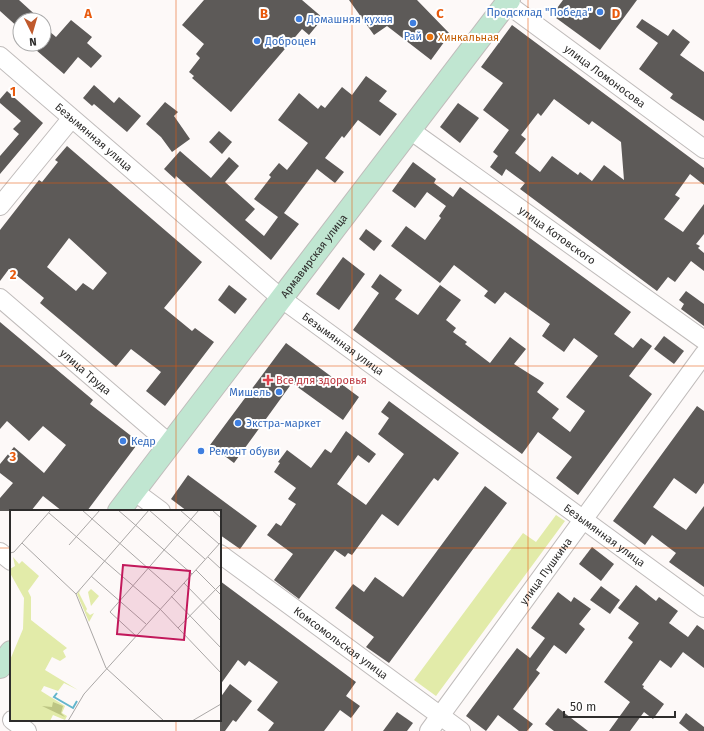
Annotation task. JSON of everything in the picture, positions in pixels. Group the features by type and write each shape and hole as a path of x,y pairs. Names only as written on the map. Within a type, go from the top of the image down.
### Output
{"street":[{"name":"Армавирская улица","path":"120,510 171,445 507,2"},
{"name":"улица Ломоносова","path":"507,2 704,149"},
{"name":"Безымянная улица","path":"0,56 282,299 704,608"},
{"path":"0,206 71,118"},
{"name":"улица Котовского","path":"410,130 704,340"},
{"name":"улица Труда","path":"0,298 171,445"},
{"name":"улица Пушкина","path":"429,731 584,521 704,354"},
{"path":"134,491 160,510"},
{"path":"0,552 10,560"},
{"name":"Комсомольская улица","path":"221,555 461,731"},
{"path":"0,667 10,653"},
{"path":"0,711 10,718"},
{"path":"13,721 27,731"}],"green space":[{"path":"556,515 565,521 436,696 414,680 523,533 536,542"}],"building":[{"path":"0,0 19,0 32,12 12,12 12,22 0,11"},
{"path":"204,0 302,0 323,18 309,35 302,29 231,112 192,78 194,76 189,72 200,58 196,54 204,44 182,25"},
{"path":"349,0 417,0 450,34 431,60 387,26 374,35"},
{"path":"563,0 637,0 600,50 552,15"},
{"path":"642,19 668,36 673,29 690,42 680,55 704,72 704,121 670,98 673,94 639,69 658,43 636,27"},
{"path":"71,20 92,37 87,43 102,56 91,68 78,57 64,74 38,52 52,52 52,34 56,37"},
{"path":"512,25 704,168 704,185 690,174 675,195 680,198 664,219 683,232 704,204 704,234 696,244 700,246 698,248 704,253 704,271 691,261 675,282 668,277 657,291 520,189 525,183 506,169 502,176 490,167 498,156 493,152 509,130 483,110 503,83 481,67","holes":["554,99 589,125 592,121 621,142 624,180 604,165 592,181 580,172 578,175 552,156 540,172 515,153 526,139 521,135 538,113 541,116"]},
{"path":"366,76 387,91 379,101 397,114 380,136 358,120 344,138 342,136 325,158 344,172 335,183 317,169 284,213 299,224 271,260 176,176 175,179 164,169 180,151 211,178 229,157 239,166 225,182 255,209 245,220 264,236 278,217 254,199 271,177 269,175 279,163 287,170 308,143 278,120 299,93 318,109 321,105 325,108 342,87 352,95"},
{"path":"94,85 114,103 119,97 141,116 127,132 94,104 92,106 83,98"},
{"path":"7,91 43,123 0,174 0,156 19,134 13,129 21,121 0,103 0,99"},
{"path":"165,102 178,112 174,116 190,139 172,152 161,137 146,124"},
{"path":"458,103 479,118 460,143 440,127"},
{"path":"219,131 232,142 222,154 209,142"},
{"path":"67,146 202,262 164,308 192,331 195,328 214,342 165,406 146,391 161,372 131,349 116,367 40,303 44,298 9,269 0,281 0,230 39,180 42,182 58,162 55,160","holes":["69,238 107,273 93,290 83,283 76,291 47,267"]},
{"path":"413,162 436,179 434,183 453,197 460,187 631,312 614,334 633,348 641,338 652,346 629,376 652,394 578,495 556,478 572,457 538,432 522,454 353,330 379,293 371,287 380,274 402,290 395,299 418,315 440,285 461,300 446,320 456,328 453,332 467,342 465,344 490,363 510,337 526,349 514,364 544,383 537,392 559,409 552,418 570,432 585,411 566,397 598,356 574,338 564,352 542,336 550,324 505,292 495,304 484,296 488,291 454,265 440,283 391,246 406,226 425,240 441,218 439,216 446,206 427,192 415,208 392,191"},
{"path":"366,229 382,241 374,251 359,239"},
{"path":"343,257 365,274 339,310 316,294"},
{"path":"229,285 247,299 235,314 218,300"},
{"path":"686,291 704,304 704,326 681,309 684,304 679,300"},
{"path":"0,322 93,400 90,404 139,442 88,510 61,510 43,496 32,510 0,511 0,498 13,483 0,473 0,464 14,447 44,473 66,445 43,426 29,441 7,421 0,429"},
{"path":"664,336 684,351 674,364 654,349"},
{"path":"286,343 359,397 343,420 292,383 234,463 210,445"},
{"path":"389,401 459,453 438,481 434,478 398,526 382,514 352,555 348,553 345,557 335,550 299,599 274,580 293,554 267,535 276,523 281,526 296,504 288,499 296,488 274,472 280,463 278,462 287,450 311,468 325,449 331,453 346,431 376,454 369,463 358,455 337,484 366,505 404,454 378,434 389,418 381,412"},
{"path":"697,406 704,411 704,483 696,494 674,478 653,507 686,530 704,506 704,587 669,562 676,553 652,535 645,545 613,521"},
{"path":"188,475 257,526 240,549 221,536 221,510 186,510 171,499"},
{"path":"485,486 507,503 389,663 366,647 374,637 335,608 353,584 364,592 375,577 403,597"},
{"path":"592,547 614,564 601,581 579,564"},
{"path":"221,582 356,682 346,696 360,706 351,718 340,710 324,731 268,731 274,723 257,710 278,682 249,661 245,666 238,660 221,684"},
{"path":"636,585 656,601 659,597 678,611 669,623 688,637 697,625 704,630 704,668 683,652 671,668 660,660 642,685 644,686 643,688 664,704 653,719 644,712 630,731 609,731 630,702 604,682 633,642 628,638 639,623 618,608"},
{"path":"601,586 620,600 610,614 590,600"},
{"path":"558,592 571,602 574,597 591,609 579,624 585,629 566,654 554,645 536,670 540,673 513,709 533,724 527,731 519,731 498,715 486,731 466,716 517,648 530,658 545,638 531,628"},
{"path":"230,684 252,701 236,722 233,720 225,731 220,731 221,697"},
{"path":"558,708 588,731 554,731 545,724"},
{"path":"397,712 413,723 407,731 383,731"},
{"path":"686,713 704,727 704,731 689,731 679,723"}],"place":[{"name":"Продсклад \"Победа\"","path":"600,12"},
{"name":"Домашняя кухня","path":"299,19"},
{"name":"Рай","path":"413,23"},
{"name":"Хинкальная","path":"430,37"},
{"name":"Доброцен","path":"257,41"},
{"name":"Все для здоровья","path":"268,380"},
{"name":"Мишель","path":"279,392"},
{"name":"Экстра-маркет","path":"238,423"},
{"name":"Кедр","path":"123,441"},
{"name":"Ремонт обуви","path":"201,451"}]}
